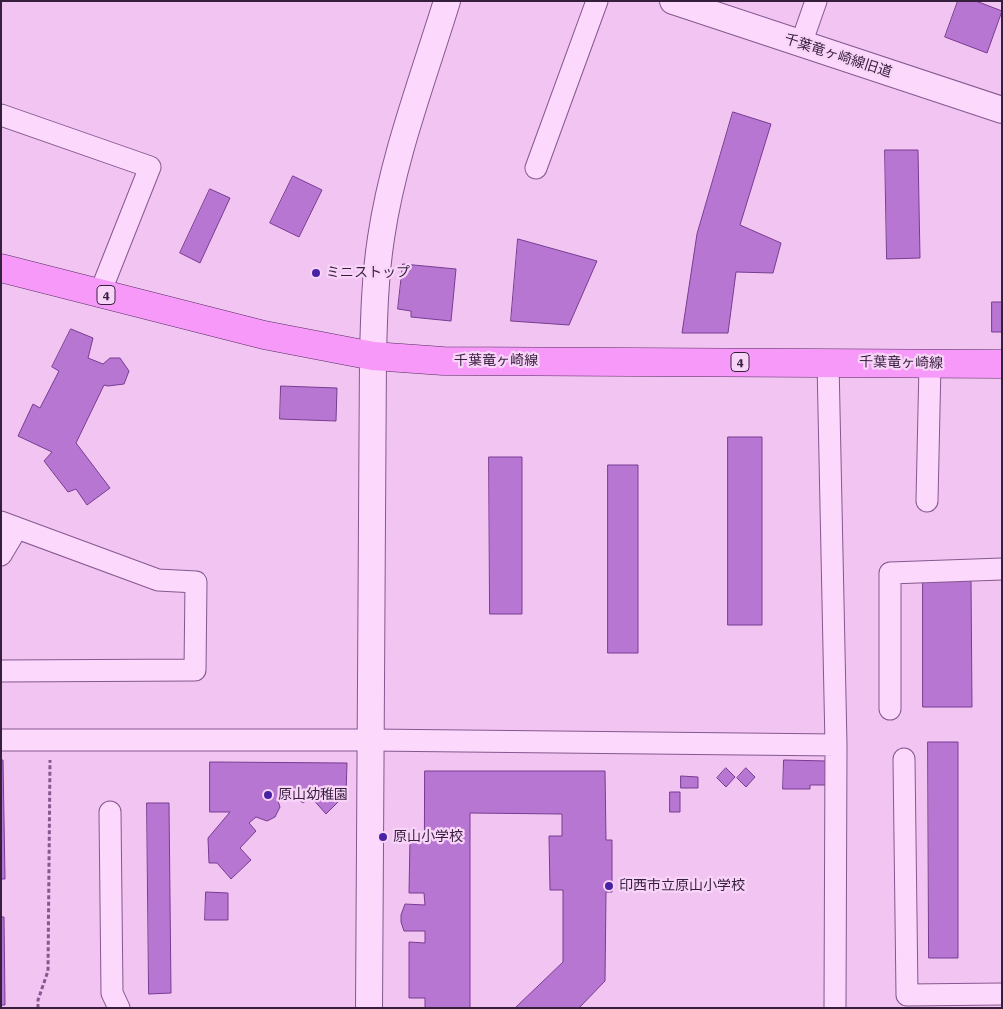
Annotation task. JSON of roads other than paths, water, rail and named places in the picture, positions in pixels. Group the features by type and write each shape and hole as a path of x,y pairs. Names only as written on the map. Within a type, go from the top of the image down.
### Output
{"main road":[{"name":"千葉竜ヶ崎線","path":"1,268 264,335 372,356 443,361 1002,364"}],"street":[{"path":"369,1008 372,356 375,291 381,238 393,179 447,1"},
{"path":"536,168 597,1"},
{"name":"千葉竜ヶ崎線旧道","path":"673,1 1002,110"},
{"path":"801,44 816,1"},
{"path":"1,115 150,167 100,293"},
{"path":"828,362 836,745 834,1008"},
{"path":"927,501 930,364"},
{"path":"1,556 9,525 158,580 196,582 195,670 1,671"},
{"path":"890,710 890,573 1002,570"},
{"path":"1,740 371,740 836,745"},
{"path":"904,759 908,1001 1002,994"},
{"path":"110,812 112,993 119,1008"}],"place":[{"name":"ミニストップ","path":"316,273"},
{"name":"原山幼稚園","path":"268,795"},
{"name":"原山小学校","path":"383,837"},
{"name":"印西市立原山小学校","path":"609,886"}]}
